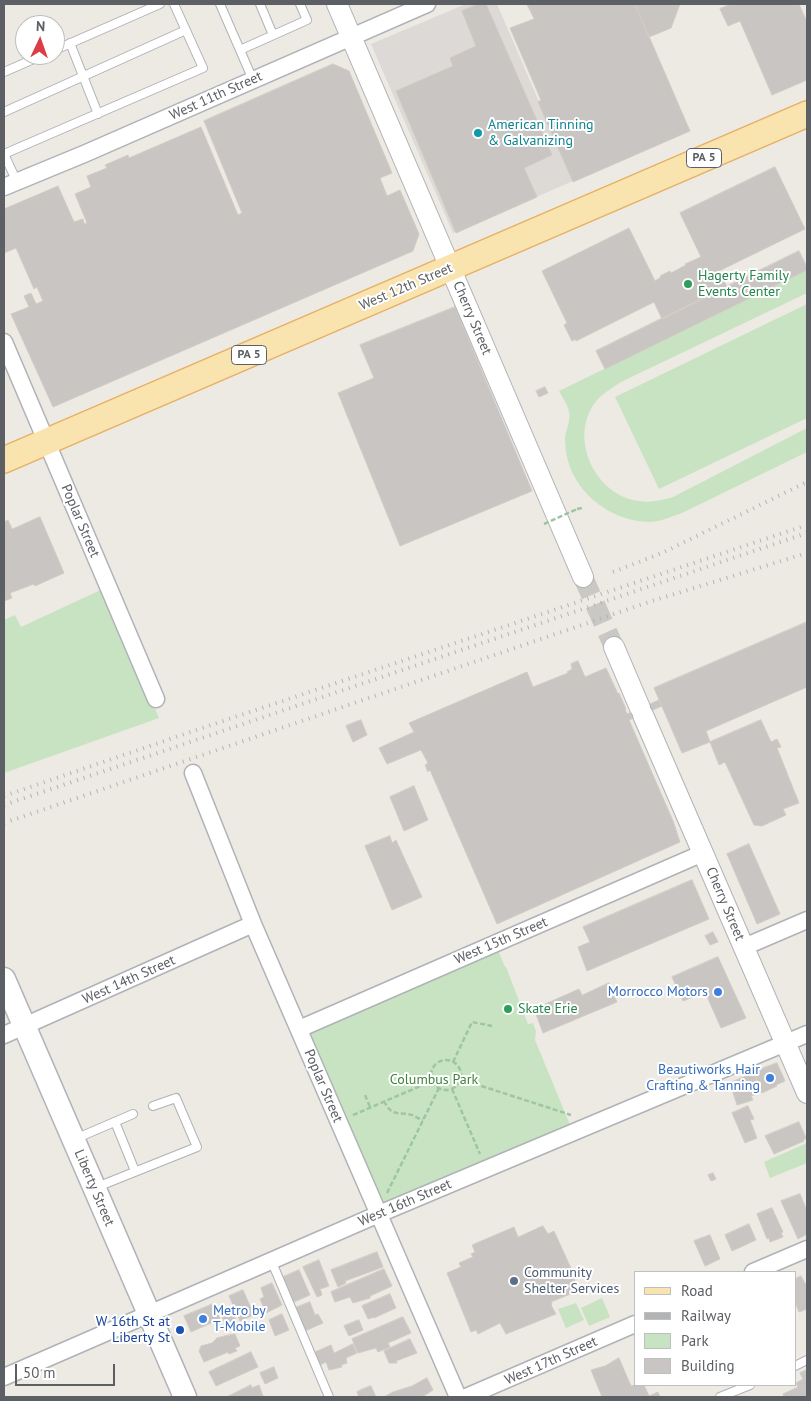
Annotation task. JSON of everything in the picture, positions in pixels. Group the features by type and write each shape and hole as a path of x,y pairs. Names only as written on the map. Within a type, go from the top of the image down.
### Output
{"main road":[{"name":"West 12th Street","path":"4,460 807,114"},
{"name":"Liberty Street","path":"4,979 185,1397"}],"street":[{"name":"Cherry Street","path":"338,4 584,577"},
{"name":"West 11th Street","path":"10,184 84,154 425,4"},
{"name":"Poplar Street","path":"4,342 156,699"},
{"name":"Cherry Street","path":"614,647 807,1093"},
{"name":"Poplar Street","path":"193,773 253,924 458,1397"},
{"name":"West 15th Street","path":"298,1029 703,853"},
{"path":"744,947 807,920"},
{"name":"West 14th Street","path":"4,1035 253,924"},
{"name":"West 16th Street","path":"4,1376 378,1214 807,1034"},
{"path":"755,1271 807,1249"},
{"name":"West 17th Street","path":"466,1397 634,1324"}],"lane":[{"path":"65,45 160,4"},
{"path":"10,184 4,154 204,68 174,4"},
{"path":"220,4 253,80"},
{"path":"260,4 273,35"},
{"path":"240,50 307,20 300,4"},
{"path":"4,112 186,30"},
{"path":"70,43 98,114"},
{"path":"4,72 20,65"},
{"path":"94,1188 197,1147 176,1098 153,1106"},
{"path":"73,1140 133,1114"},
{"path":"115,1122 135,1172"},
{"path":"271,1260 329,1397"},
{"path":"720,1397 748,1386"}],"path":[{"path":"544,524 582,508"},
{"path":"453,1062 472,1022 492,1026"},
{"path":"445,1060 453,1062 460,1070 460,1078 457,1085 452,1089 444,1090 439,1088 432,1081 432,1072 437,1064 445,1060"},
{"path":"460,1078 571,1115"},
{"path":"353,1115 432,1081"},
{"path":"388,1193 439,1088"},
{"path":"452,1089 480,1154"},
{"path":"365,1094 370,1107"},
{"path":"384,1101 392,1112 410,1114 423,1120"}],"shaded area":[{"name":"American Tinning & Galvanizing","path":"466,4 497,4 573,181 453,233 371,44"}],"green space":[{"path":"807,270 807,293 621,382 606,392 594,404 587,418 584,434 591,464 599,478 610,489 624,497 643,502 673,497 807,428 807,452 682,513 657,521 635,521 622,517 599,504 588,495 573,474 568,461 565,438 569,415 559,391"},
{"path":"807,304 807,418 659,489 615,397"},
{"path":"105,588 159,718 4,773 4,620 15,615 21,627"},
{"name":"Columbus Park","path":"495,943 528,1024 533,1023 536,1031 535,1040 573,1132 379,1214 299,1029"},
{"path":"807,1143 807,1163 770,1178 764,1162"},
{"path":"602,1298 610,1317 589,1326 581,1308"},
{"path":"576,1303 584,1320 566,1328 558,1309"}],"building":[{"name":"American Tinning & Galvanizing","path":"479,4 486,4 552,155 524,168 537,197 456,233 396,91 453,66 450,58 476,46 462,11"},
{"path":"527,4 635,4 690,131 573,182 538,102 541,100 510,28 534,19"},
{"path":"635,4 680,4 671,28 649,37"},
{"path":"731,4 799,4 807,22 807,80 772,95 740,21 728,26 720,9"},
{"path":"333,64 349,71 392,173 380,178 387,196 400,190 419,234 413,251 53,407 11,314 29,307 24,296 31,293 36,304 43,301 37,287 34,289 16,248 4,253 4,209 58,186 74,222 83,219 84,224 87,223 75,194 91,187 87,176 107,168 105,165 128,155 129,158 201,127 238,215 242,213 204,121"},
{"path":"775,167 805,229 719,271 727,287 662,319 654,302 576,341 576,339 572,341 564,325 567,323 542,271 629,228 655,281 660,276 670,271 671,273 701,257 680,213"},
{"path":"799,251 807,270 605,369 596,351"},
{"path":"455,307 532,491 400,546 338,393 374,378 360,345"},
{"path":"545,387 548,393 539,397 536,391"},
{"path":"40,517 64,573 35,586 34,584 10,593 12,598 4,601 4,522 8,520 12,529"},
{"path":"807,622 807,687 706,731 710,742 682,753 654,688"},
{"path":"578,661 585,677 606,668 627,714 659,700 662,706 629,720 673,821 680,842 497,924 430,770 428,772 425,765 428,763 421,750 387,764 379,748 414,732 409,723 527,672 533,687 568,673 572,669 571,664"},
{"path":"361,720 367,735 353,742 346,726"},
{"path":"761,720 771,742 777,739 781,747 777,748 799,803 783,809 786,815 762,826 754,825 725,762 719,765 710,742"},
{"path":"414,786 428,820 404,831 390,797"},
{"path":"390,836 392,843 396,840 422,897 392,910 365,846"},
{"path":"749,844 780,914 757,924 727,854"},
{"path":"692,880 709,919 587,971 578,947 590,942 583,927"},
{"path":"713,932 718,942 710,945 705,936"},
{"path":"718,957 746,1018 721,1028 705,992 683,1001 672,977"},
{"path":"609,983 617,1002 543,1033 534,1009 579,989 582,995"},
{"path":"777,1063 785,1081 762,1093 753,1072"},
{"path":"754,1073 762,1092 751,1096 753,1100 737,1105 730,1083"},
{"path":"748,1106 754,1119 750,1120 757,1138 745,1143 732,1113"},
{"path":"799,1122 806,1138 804,1141 774,1154 765,1136"},
{"path":"713,1173 716,1179 711,1181 708,1175"},
{"path":"800,1194 807,1211 807,1234 798,1239 781,1201"},
{"path":"772,1208 783,1232 781,1233 783,1237 770,1242 757,1214"},
{"path":"749,1224 756,1240 732,1251 725,1235"},
{"path":"543,1226 548,1234 554,1231 575,1277 573,1277 578,1287 573,1289 575,1292 551,1302 556,1314 506,1334 500,1323 478,1334 476,1330 471,1332 447,1273 461,1267 459,1263 473,1257 471,1254 475,1252 472,1245 514,1227 518,1237"},
{"path":"710,1235 720,1259 705,1266 694,1241"},
{"path":"377,1252 383,1267 345,1281 346,1283 338,1287 331,1270"},
{"path":"319,1260 329,1286 320,1289 322,1295 317,1297 303,1267"},
{"path":"384,1269 392,1286 370,1296 370,1298 353,1303 350,1297 335,1302 331,1292"},
{"path":"299,1270 310,1295 294,1302 283,1277"},
{"path":"801,1276 807,1287 807,1309 799,1312 796,1304 796,1278"},
{"path":"272,1283 282,1305 266,1313 260,1299 264,1297 261,1288"},
{"path":"243,1290 254,1315 240,1321 229,1296"},
{"path":"390,1294 396,1308 368,1319 362,1306"},
{"path":"310,1302 315,1315 318,1314 323,1323 305,1331 295,1308"},
{"path":"213,1304 220,1319 191,1332 184,1316"},
{"path":"232,1311 238,1325 227,1329 222,1316"},
{"path":"282,1314 289,1330 275,1336 269,1320"},
{"path":"403,1317 411,1333 388,1343 390,1347 378,1352 376,1348 358,1353 352,1339"},
{"path":"359,1320 363,1330 349,1336 344,1326"},
{"path":"235,1334 240,1346 235,1348 237,1351 229,1354 228,1352 204,1362 199,1351 201,1346 212,1343 217,1338"},
{"path":"410,1339 417,1353 396,1361 397,1363 389,1363 384,1351"},
{"path":"353,1344 357,1353 346,1358 347,1363 341,1365 342,1367 329,1370 326,1362 320,1365 315,1352 331,1345 334,1353"},
{"path":"251,1352 258,1367 216,1386 209,1372"},
{"path":"619,1358 631,1386 644,1386 649,1396 658,1392 660,1397 602,1397 591,1370 605,1366"},
{"path":"274,1367 278,1378 265,1384 260,1373"},
{"path":"807,1370 807,1397 784,1397 783,1394 798,1387 796,1383 803,1379 800,1373"},
{"path":"427,1378 433,1390 422,1397 384,1397 412,1386"},
{"path":"251,1385 252,1388 259,1385 263,1396 227,1397"},
{"path":"371,1386 376,1397 367,1397 363,1389"},
{"path":"363,1389 367,1397 359,1397 357,1392"}],"tunnel":[{"path":"583,577 614,647"}],"railway":[{"path":"613,572 662,553 807,482"},
{"path":"4,796 807,525"},
{"path":"4,805 807,533"},
{"path":"4,823 652,601 807,553"}],"place":[{"name":"American Tinning & Galvanizing","path":"478,133"},
{"name":"Hagerty Family Events Center","path":"688,284"},
{"name":"Morrocco Motors","path":"718,992"},
{"name":"Skate Erie","path":"508,1009"},
{"name":"Beautiworks Hair Crafting & Tanning","path":"770,1078"},
{"name":"Community Shelter Services","path":"514,1281"},
{"name":"Metro by T-Mobile","path":"203,1319"},
{"name":"W 16th St at Liberty St","path":"180,1330"}]}
